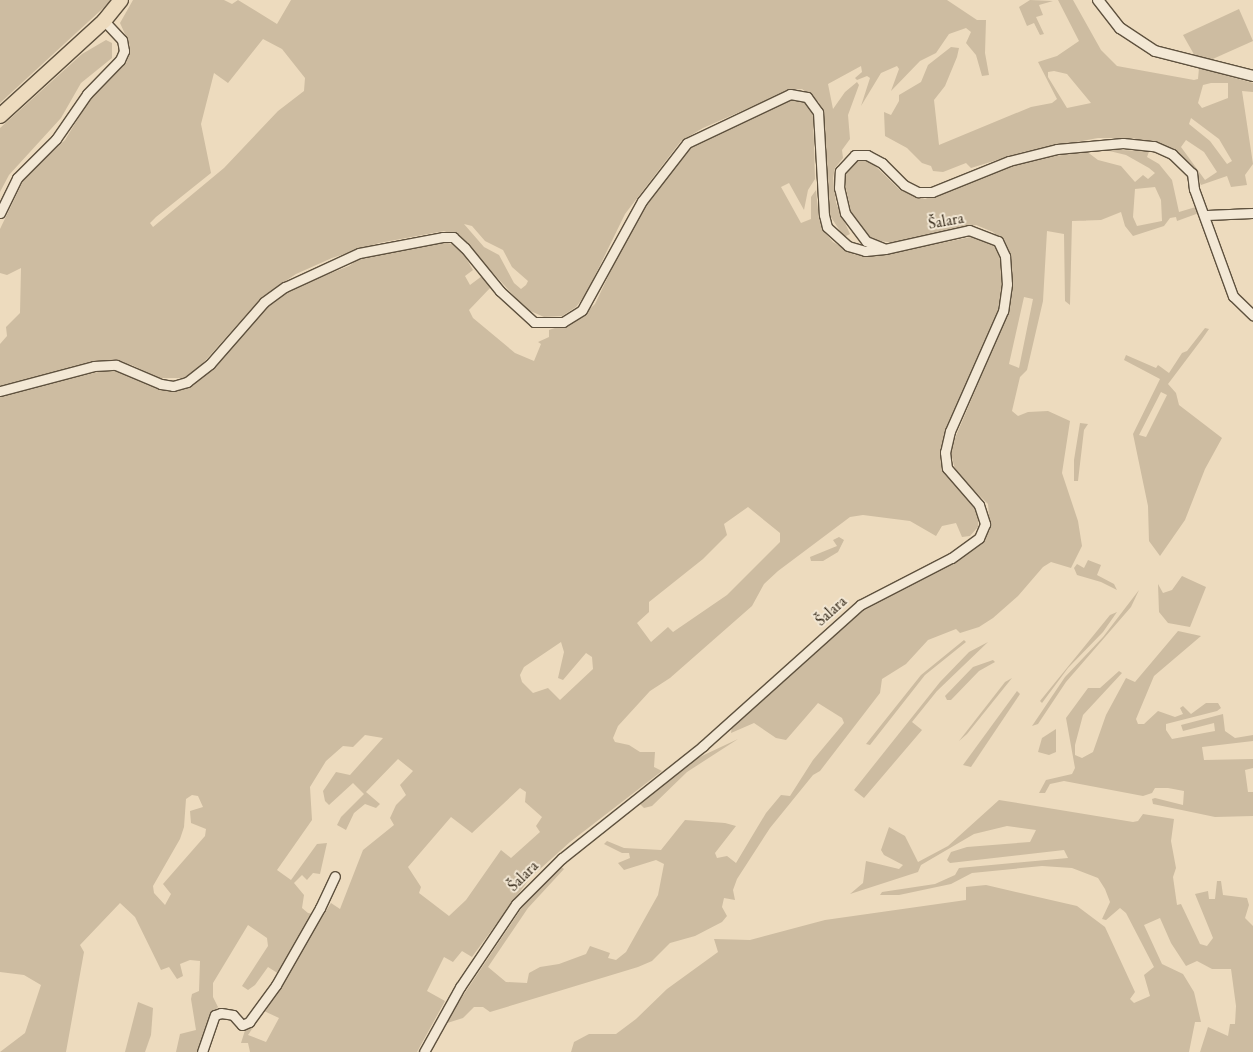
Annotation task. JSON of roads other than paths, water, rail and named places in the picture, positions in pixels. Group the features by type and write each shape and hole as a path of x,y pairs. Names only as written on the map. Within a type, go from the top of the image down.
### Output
{"main road":[{"path":"0,116 104,21 121,0"}],"street":[{"path":"1098,0 1120,28 1155,51 1253,76"},
{"path":"0,213 17,178 56,139 87,94 120,60 124,51 122,40 104,21"},
{"name":"Šalara","path":"0,392 94,366 116,365 161,384 173,386 187,382 199,375 264,302 285,287 359,253 443,237 453,237 465,248 500,291 534,322 563,322 582,310 642,200 687,142 790,94 807,97 818,112 820,172 827,227 848,246 865,251 886,250 969,230 998,241 1005,256 1007,284 1003,311 950,432 945,452 947,468 979,505 985,524 979,538 951,558 860,605 704,746 562,858 516,904 460,987 424,1052"},
{"path":"886,250 866,241 845,213 839,188 840,171 855,155 867,155 882,163 904,185 918,192 932,192 1009,161 1056,149 1123,143 1154,146 1172,154 1192,173 1194,189 1206,215 1233,296 1253,315"},
{"path":"1206,215 1253,213"},
{"path":"202,1052 214,1016 221,1012 233,1015 242,1025 249,1022 276,985 335,876"}]}
